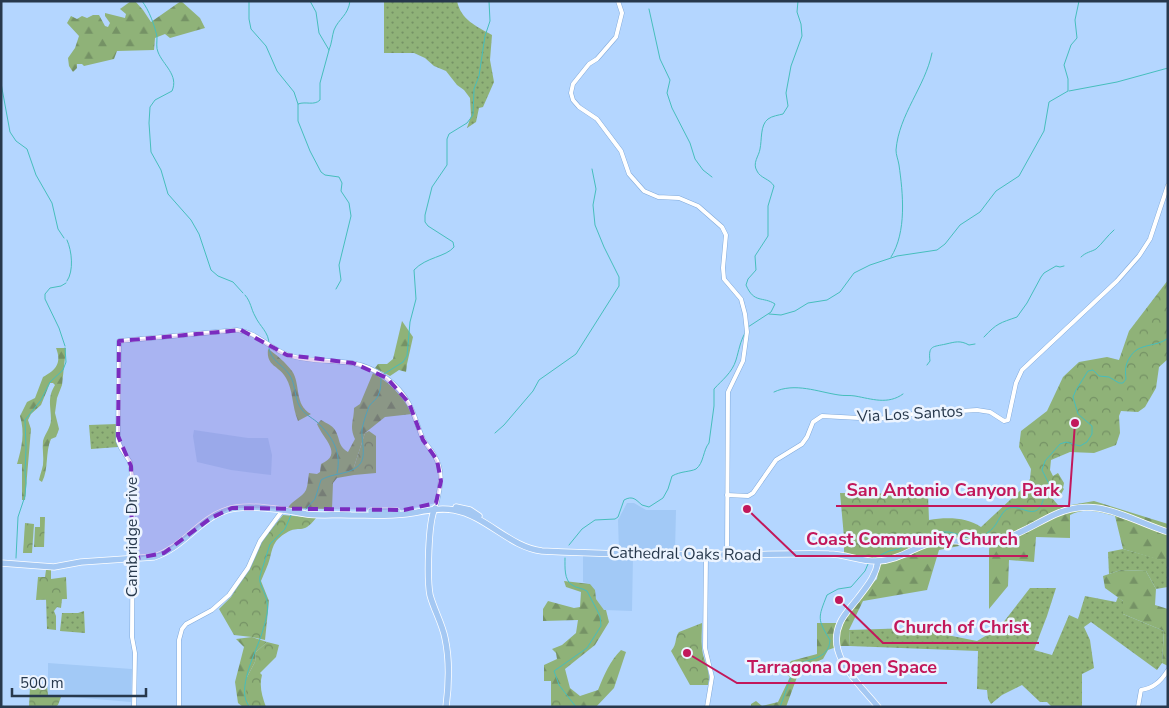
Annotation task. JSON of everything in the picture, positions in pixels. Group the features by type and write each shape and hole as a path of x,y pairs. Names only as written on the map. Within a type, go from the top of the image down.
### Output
{"main road":[{"name":"Cathedral Oaks Road","path":"1,561 67,565 154,556 164,553 180,543 224,510 245,507 301,512 456,507 470,510 521,545 542,552 706,555 828,554 875,561 897,558 926,544 940,540 982,544 998,541 1062,511 1083,506 1094,506 1110,510 1168,532"},
{"path":"435,508 428,580 431,599 445,638 448,656 449,684 447,707"},
{"path":"875,561 876,570 871,581 840,622 836,641 841,660 878,707"}],"street":[{"path":"618,1 622,13 616,37 597,59 585,69 574,84 571,93 573,100 579,107 597,119 621,151 629,174 644,191 658,197 679,198 698,206 722,227 726,235 724,279 741,299 747,322 743,361 728,392 727,555"},
{"name":"Via Los Santos","path":"727,495 748,496 753,493 776,460 802,444 813,422 822,416 878,419 913,414 977,410 990,412 1004,420 1008,420 1016,383 1022,370 1122,276 1146,247 1168,185"},
{"name":"Cambridge Drive","path":"134,707 135,653 132,637 131,466 129,459 121,448 118,436 119,340 241,330 288,355 300,358 354,363 378,372 402,392 409,403 424,440 437,460 441,471 441,481 435,508"},
{"path":"179,707 179,640 182,629 190,621 219,605 229,595 248,568 260,541 282,511"},
{"path":"706,555 705,648 712,677 707,707"},
{"path":"1138,707 1141,690 1154,685 1164,678 1168,670"}],"highlighted area":[{"path":"241,330 287,355 353,363 387,378 409,403 423,440 437,460 441,481 436,503 404,510 232,508 211,518 164,553 132,559 131,466 118,436 119,341"}],"shaded area":[{"path":"194,430 248,438 268,438 272,455 271,475 231,470 197,462 193,436"},
{"path":"627,503 634,503 646,510 676,510 675,552 619,551 618,520"},
{"path":"583,556 633,556 632,611 604,610 596,599 590,584 583,582"},
{"path":"48,663 132,669 131,702 48,695"}],"green space":[{"path":"131,1 135,1 151,22 181,1 200,18 205,28 170,38 165,34 155,38 154,50 117,51 114,59 84,66 77,64 77,68 73,72 69,66 68,58 75,48 79,36 67,23 71,16 77,19 82,16 87,18 99,15 105,26 108,27 110,23 105,13 125,18 126,14 120,9"},
{"path":"384,1 457,1 459,8 466,18 492,35 490,60 494,82 483,107 479,108 476,122 467,128 471,116 470,98 446,71 434,66 425,58 414,53 384,53"},
{"path":"1168,280 1168,359 1159,367 1156,388 1145,407 1138,412 1121,411 1119,416 1120,433 1116,445 1094,453 1070,452 1051,460 1050,470 1053,476 1058,473 1064,483 1064,489 1060,496 1053,495 1052,498 1064,512 995,543 943,538 924,542 890,558 871,560 844,554 840,493 928,494 929,520 942,518 956,519 969,521 981,527 1024,487 1030,479 1031,469 1019,447 1021,431 1047,411 1063,377 1079,362 1107,357 1119,360 1129,331"},
{"path":"402,321 413,337 406,372 399,370 390,376 375,368 378,364 387,364 393,359"},
{"path":"56,348 66,348 62,385 57,398 55,413 59,429 56,437 51,439 49,444 46,472 42,482 39,480 43,465 43,441 51,422 50,398 55,385 50,383 41,405 31,414 28,420 31,429 25,500 22,500 22,464 17,464 22,440 20,416 27,402 35,398 43,377 57,366 58,353"},
{"path":"268,349 292,371 302,405 311,414 298,421 288,382 283,374 271,363"},
{"path":"373,373 396,390 412,414 385,417 365,433 354,467 354,475 337,478 333,483 332,509 288,508 306,490 309,473 317,474 320,472 321,464 331,456 330,446 317,424 321,420 334,428 341,445 348,452 355,439 352,427 354,408 360,404"},
{"path":"117,424 118,447 91,449 89,425"},
{"path":"369,431 376,436 376,473 354,475 354,467 365,433"},
{"path":"1094,501 1168,524 1167,562 1123,549 1115,516 1092,511 1081,511 1070,515 1070,538 1036,537 1034,562 1009,560 1008,586 989,609 990,543 1060,507"},
{"path":"283,515 316,518 307,527 295,529 282,536 273,547 261,581 269,601 265,640 234,635 219,609 231,597 253,561 261,542"},
{"path":"40,517 45,517 44,547 34,547 35,527 40,527"},
{"path":"25,523 34,524 32,553 23,553"},
{"path":"955,540 959,546 939,550 927,590 863,601 849,630 850,646 839,646 828,650 823,659 800,669 786,707 751,707 751,704 756,701 762,706 778,702 790,677 784,673 791,661 817,654 817,623 843,623 865,590 877,579 879,565 908,557 927,544"},
{"path":"1123,549 1166,561 1168,559 1168,587 1156,589 1146,571 1121,570 1109,574 1108,552"},
{"path":"46,570 51,570 51,579 66,577 67,599 36,600 38,577 45,577"},
{"path":"1121,570 1146,571 1156,589 1155,605 1168,609 1168,666 1162,663 1164,631 1123,614 1123,601 1105,588 1103,576"},
{"path":"564,581 590,584 595,590 596,599 606,610 609,622 595,645 565,669 570,688 580,696 598,690 614,659 621,650 626,652 614,688 596,707 551,707 551,681 544,681 544,665 557,659 556,653 552,649 562,645 576,633 578,620 543,621 543,609 548,601 574,608 580,607 581,592 566,587"},
{"path":"1030,588 1056,588 1034,650 1052,655 1069,615 1078,619 1085,596 1116,602 1118,597 1123,601 1123,614 1164,631 1162,663 1157,670 1091,622 1084,627 1090,640 1094,668 1082,674 1082,707 1052,707 1047,702 1040,702 1022,685 1002,695 991,704 988,699 987,690 977,689 978,651 850,646 849,630 912,628 977,641 999,628"},
{"path":"46,599 62,599 61,608 57,607 54,611 56,630 47,629"},
{"path":"84,611 85,633 60,631 62,613"},
{"path":"702,623 702,648 709,680 708,685 690,685 671,651 679,632"},
{"path":"252,637 267,642 256,652 255,662 247,677 249,705 252,707 243,707 238,703 235,682 244,647 236,639"},
{"path":"267,642 279,645 276,657 260,673 262,675 261,691 266,707 252,707 249,705 246,693 247,677 255,662 256,652"},
{"path":"47,685 48,695 61,697 58,705 55,707 29,707 30,686"},
{"path":"551,688 572,707 551,707"}],"waterway":[{"path":"142,1 155,28 158,52 170,70 174,85 172,91 155,100 150,107 151,152 161,170 168,194 191,220 199,234 211,270 218,276 233,282 243,293"},
{"path":"249,1 251,29 266,46 277,71 294,92 298,104"},
{"path":"310,1 316,12 319,33 329,50 320,83 320,100 315,103 298,104 298,121 321,172 325,175 339,177 342,183 341,191 349,203 351,216 339,265 341,280 336,289"},
{"path":"329,50 334,30 345,14 350,1"},
{"path":"384,374 403,362 407,356 410,322 416,299 414,270 424,262 446,253 454,247 453,242 428,226 425,222 425,215 432,187 447,165 447,139 449,134 467,123 473,115 474,89 479,76 485,36 490,21 489,1"},
{"path":"748,327 771,312 775,304 752,295 746,285 748,279 756,270 755,256 768,236 768,206 774,186 758,173 755,162 765,122 771,117 783,114 788,106 786,93 791,66 802,36 797,12 798,1"},
{"path":"769,314 781,315 795,311 808,303 827,300 840,292 854,273 870,265 897,256 937,250 945,244 960,225 980,212 996,191 1019,176 1044,131 1049,102 1068,91 1068,79 1064,65 1071,45 1077,38 1075,20 1079,1"},
{"path":"649,9 660,59 670,80 667,93 672,108 690,143 695,159 703,170 712,177"},
{"path":"891,257 900,236 902,224 902,200 896,152 898,137 907,112 929,65 932,53"},
{"path":"1069,91 1117,82 1168,68"},
{"path":"1,83 10,132 16,141 27,149 36,175 52,203 58,229 64,238"},
{"path":"495,433 533,391 539,380 576,354 619,286 619,277 595,225 593,205 596,189 592,169"},
{"path":"1081,257 1096,249 1114,230"},
{"path":"67,240 72,261 71,272 67,281"},
{"path":"984,337 999,324 1017,317 1044,273 1056,266 1064,266"},
{"path":"65,346 59,328 45,299 45,294 50,288 66,283"},
{"path":"245,295 257,320 266,333 269,344"},
{"path":"569,545 582,529 595,520 615,519 618,517 624,500 632,498 642,505 649,507 663,498 672,476 694,470 699,466 709,443 714,406 714,389 732,369 745,333"},
{"path":"987,533 994,527 1002,514 1011,507 1029,511 1037,510 1041,506 1049,484 1042,470 1045,461 1060,444 1066,442 1080,446 1087,442 1092,434 1092,426 1078,414 1073,397 1088,371 1093,370 1099,376 1109,377 1119,383 1123,383 1126,379 1127,363 1134,352 1168,338"},
{"path":"927,365 930,361 931,349 935,346 958,342 969,345 975,344"},
{"path":"16,558 18,517 25,496 26,483 25,420 41,400 50,382 63,370 66,362 65,348"},
{"path":"269,348 272,356 291,378 298,403 302,409 317,422 331,439 337,451 337,473"},
{"path":"306,509 315,499 321,480 353,470 360,464 363,455 363,425 369,407 379,394 381,377"},
{"path":"774,392 782,389 798,388 880,400 892,399 903,394"},
{"path":"250,707 244,692 245,681 262,633 267,609 260,576 270,544 285,529 291,515"},
{"path":"872,559 938,532 949,532 972,538 983,536"},
{"path":"565,558 569,583 587,591 600,616 601,626 587,648 554,671 559,685 576,707"},
{"path":"780,707 795,666 816,658 826,652 829,647 830,640 820,618 827,595 838,589 851,587 865,571 868,564"}],"place":[{"name":"San Antonio Canyon Park","path":"1075,423"},
{"name":"Coast Community Church","path":"747,509"},
{"name":"Church of Christ","path":"839,600"},
{"name":"Tarragona Open Space","path":"687,653"}]}
